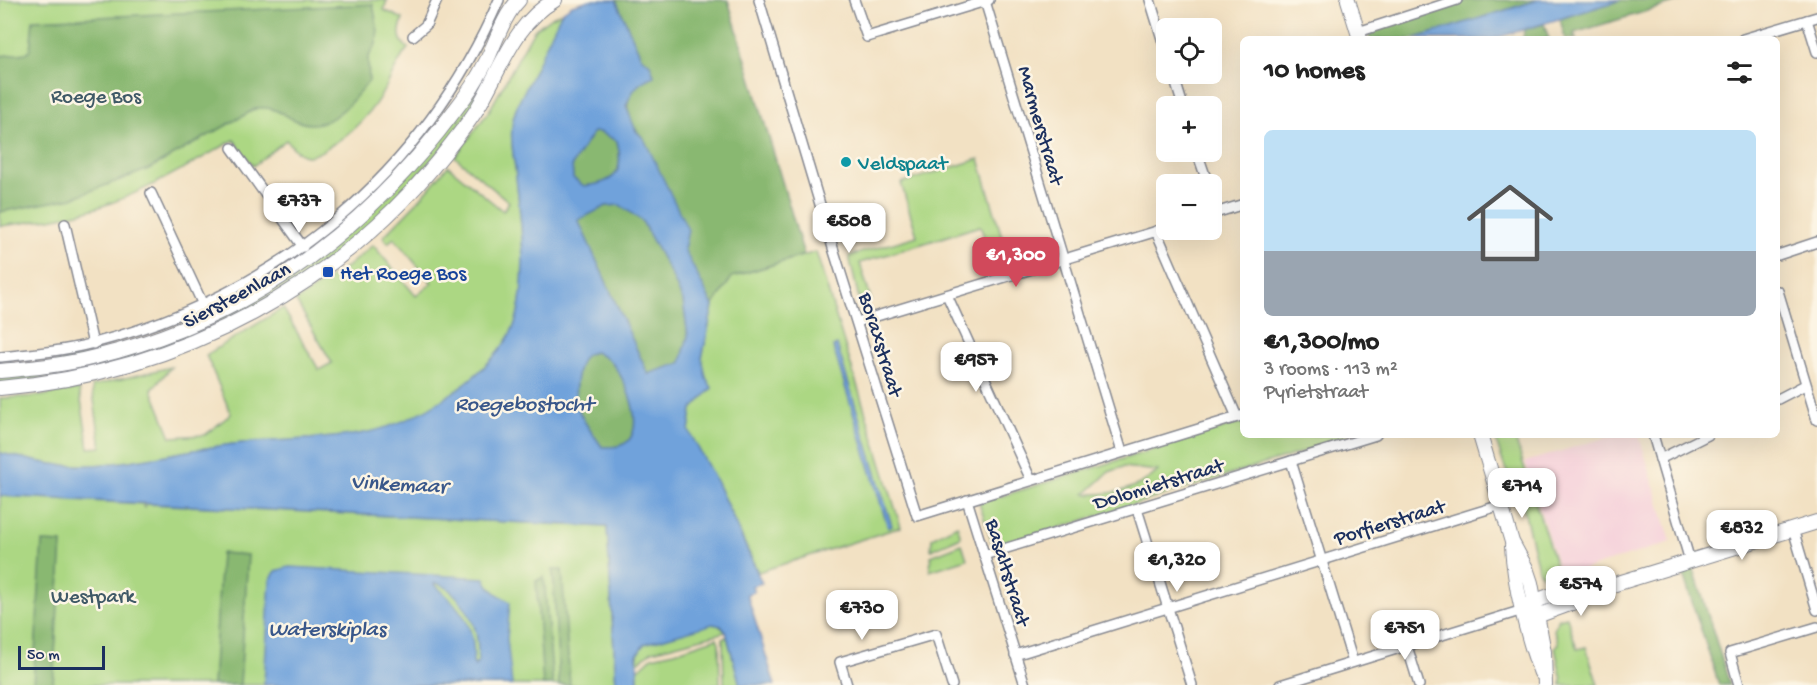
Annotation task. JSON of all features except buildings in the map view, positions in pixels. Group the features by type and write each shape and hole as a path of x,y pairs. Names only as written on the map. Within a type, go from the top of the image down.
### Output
{"main road":[{"name":"Siersteenlaan","path":"0,371 94,357 141,343 206,311 262,290 316,254 380,199 421,154 474,84 501,29 519,0"},
{"name":"Siersteenlaan","path":"0,388 83,377 148,359 216,333 285,296 326,268 408,196 445,153 476,111 517,36 533,15 537,4 555,0"},
{"path":"1348,0 1359,36"},
{"path":"1481,438 1512,542 1526,568 1534,655 1544,683"},
{"path":"1537,616 1612,585 1817,522"},
{"path":"1529,606 1575,589 1612,585"},
{"path":"1529,606 1537,616 1544,652 1544,683"}],"street":[{"path":"413,36 426,25 437,0"},
{"name":"Siersteenlaan","path":"0,357 93,344 206,311 303,247 352,208 391,168 460,77 499,0"},
{"name":"Boraxstraat","path":"759,0 833,248 917,516 1240,416 1160,240"},
{"path":"854,0 867,37 987,1"},
{"path":"1150,0 1156,19"},
{"path":"1359,36 1457,0"},
{"name":"Marmerstraat","path":"987,1 1062,260"},
{"path":"1753,36 1812,19 1817,52"},
{"path":"460,77 487,92"},
{"path":"232,148 303,247"},
{"path":"151,193 216,333"},
{"path":"1222,211 1240,205"},
{"path":"65,224 93,344"},
{"path":"857,322 1156,231"},
{"path":"1780,254 1817,242"},
{"path":"1062,260 1122,452"},
{"path":"946,295 1031,480"},
{"path":"1780,298 1805,385 1816,414"},
{"path":"1780,398 1805,385"},
{"name":"Dolomietstraat","path":"984,555 1366,438"},
{"path":"1654,438 1690,561"},
{"path":"1660,459 1702,438"},
{"name":"Porfierstraat","path":"1291,461 1353,662"},
{"name":"Basaltstraat","path":"968,500 1025,685"},
{"name":"Porfierstraat","path":"1322,560 1501,505"},
{"path":"1137,508 1192,685"},
{"path":"1793,529 1817,610"},
{"name":"Basaltstraat","path":"1015,655 1322,560"},
{"path":"1280,685 1529,606"},
{"path":"1739,685 1730,653 1817,627"},
{"path":"847,685 840,662 936,634 951,685"},
{"path":"1407,646 1419,685"}],"shaded area":[{"path":"1604,438 1640,438 1671,542 1561,577 1525,462"}],"green space":[{"name":"Roege Bos","path":"0,0 387,0 384,10 403,19 400,35 402,42 408,48 370,111 347,134 316,154 308,156 302,154 286,140 253,166 234,140 156,183 108,204 68,215 0,226"},
{"path":"616,0 728,0 804,255 732,277 713,306 684,249 644,139 630,118 628,102 634,87 654,75 650,64 641,57"},
{"path":"1468,0 1537,0 1423,36 1369,36 1367,30"},
{"path":"1621,0 1684,0 1574,33 1575,36 1564,36 1560,19"},
{"name":"Roege Bos","path":"373,4 378,31 376,44 368,58 369,81 336,116 316,124 304,123 271,109 257,108 149,169 72,198 0,212 0,56 26,53 30,50 33,20"},
{"path":"562,12 519,102 513,121 512,147 520,212 523,265 517,317 504,344 490,361 468,381 432,406 406,420 378,430 348,436 233,444 105,464 62,465 0,453 0,398 41,396 79,389 89,448 101,447 92,386 171,367 152,390 171,437 205,435 231,414 206,355 283,308 319,370 332,363 296,301 348,266 373,245 416,296 432,283 394,238 388,243 383,237 448,166 503,211 509,202 455,157 489,111 534,30"},
{"path":"1544,24 1548,36 1523,36 1524,30"},
{"path":"475,93 478,98 451,138 370,228 289,289 216,323 216,318 333,245"},
{"path":"593,132 600,132 617,141 618,168 610,179 584,186 573,178 572,165"},
{"path":"979,159 1009,261 995,265 980,226 860,263 871,300 859,299 849,256 917,236 901,183"},
{"path":"620,205 642,221 683,301 688,336 681,363 648,374 578,220 606,206"},
{"path":"816,252 901,527 758,572 717,483 689,431 692,409 712,388 706,378 702,358 713,306 732,277"},
{"path":"200,327 202,332 124,363 0,385 0,376"},
{"path":"595,352 609,361 622,378 634,411 633,432 629,440 620,446 602,447 583,419 576,401 575,390 580,363 586,355"},
{"path":"1240,423 1240,438 1348,438 994,548 979,503","holes":["1123,467 1158,471 1124,490 1105,494 1085,494 1109,472"]},
{"path":"1495,438 1515,438 1560,579 1547,579 1539,572 1520,494 1505,468"},
{"name":"Westpark","path":"0,496 143,504 145,508 145,504 607,527 616,685 0,685"},
{"path":"957,525 961,537 931,550 932,538"},
{"path":"42,542 62,543 53,685 33,685"},
{"path":"962,544 967,559 930,571 931,556"},
{"path":"221,553 248,555 240,685 213,685"},
{"path":"1693,567 1730,685 1719,685 1682,571"},
{"path":"553,570 562,570 570,685 559,685"},
{"path":"544,577 553,685 543,685 536,581"},
{"path":"1567,617 1577,649 1586,647 1598,685 1561,685 1555,648 1558,643 1554,630 1559,619"},
{"path":"710,624 718,625 726,632 652,651 637,663 639,650 644,644"},
{"path":"727,637 740,685 724,685 723,638"},
{"path":"717,638 720,685 638,685 638,670 652,657"}],"water":[{"path":"590,0 616,0 641,57 650,64 654,76 636,87 626,106 636,131 644,139 688,230 684,249 713,306 702,358 706,378 712,388 692,409 689,431 717,483 762,583 752,586 754,592 747,594 775,685 740,685 726,632 721,626 713,624 644,644 637,655 638,685 616,685 607,527 0,496 0,453 62,465 105,464 233,444 364,433 406,420 444,398 475,375 504,344 514,326 520,300 523,265 512,140 514,115 562,12 572,5","holes":["593,132 600,132 617,141 619,168 611,179 584,186 573,178 572,165","620,205 642,221 672,276 683,301 688,336 681,363 648,374 578,220 606,206","595,352 611,362 622,378 631,400 634,411 633,432 629,440 620,446 602,447 583,419 578,407 575,390 578,370 587,354"]},
{"path":"1538,0 1621,0 1503,36 1423,36"},
{"path":"837,345 892,526 888,528 833,347"},
{"name":"Waterskiplas","path":"289,567 485,578 492,589 510,602 507,639 512,685 264,685 270,580 276,571","holes":["434,584 441,585 458,598 473,623 478,646 478,661 475,666 472,638 465,618 452,601"]}],"place":[{"name":"Veldspaat","path":"846,162"},
{"name":"Het Roege Bos","path":"328,272"}],"water label":[{"name":"Roegebostocht","path":"524,402"},
{"name":"Vinkemaar","path":"399,482"}]}
